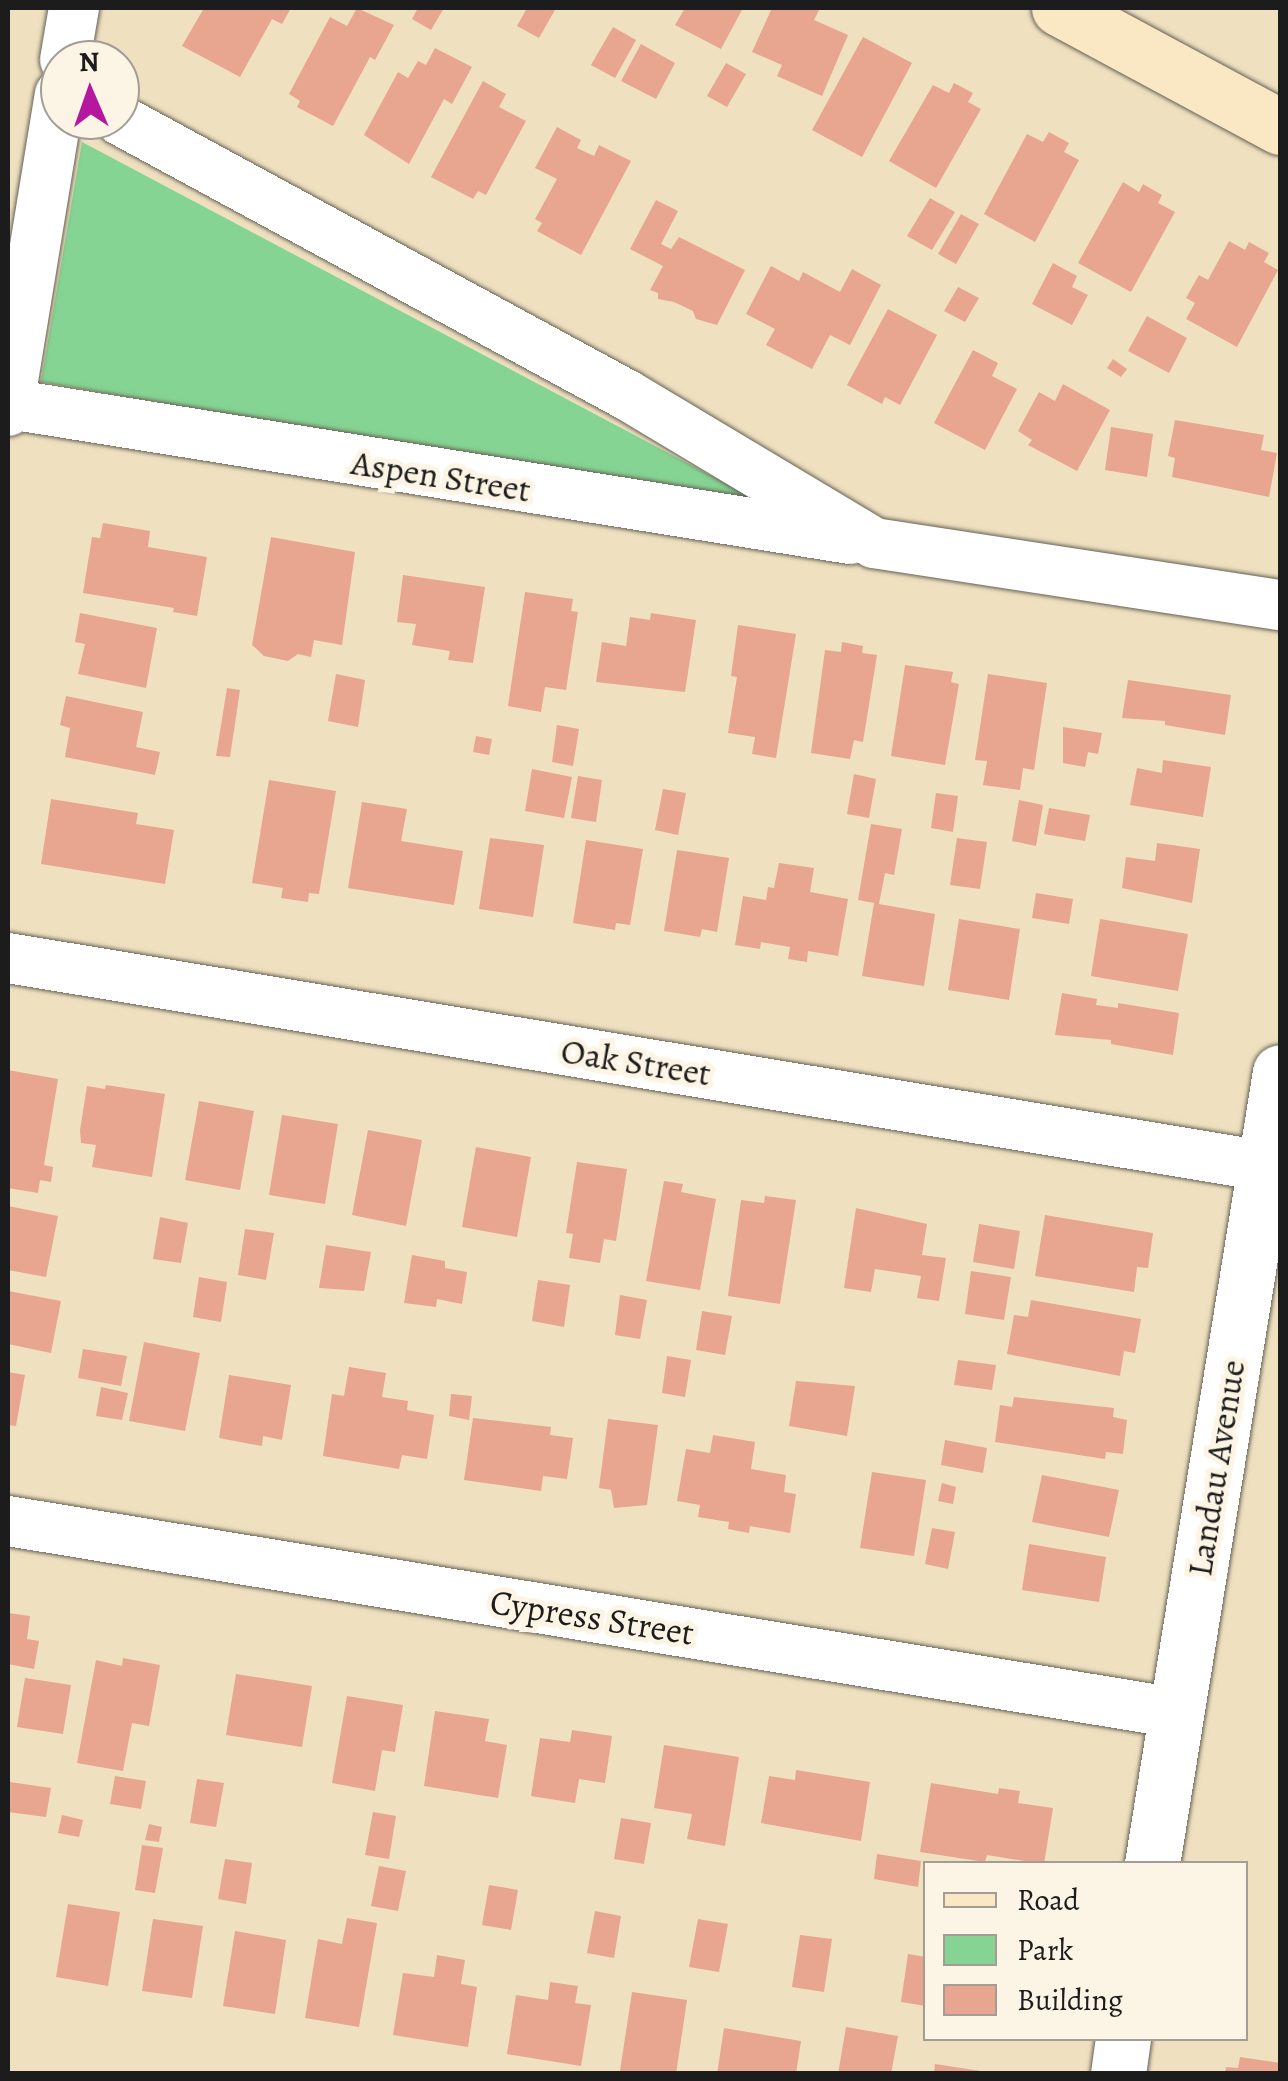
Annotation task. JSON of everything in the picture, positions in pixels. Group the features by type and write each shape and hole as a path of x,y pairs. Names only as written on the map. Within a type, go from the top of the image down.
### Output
{"main road":[{"path":"1058,8 1280,127"}],"street":[{"path":"69,40 74,8"},
{"name":"Aspen Street","path":"140,131 628,394 874,543"},
{"path":"8,412 52,140"},
{"name":"Aspen Street","path":"9,404 652,511 1280,605"},
{"name":"Oak Street","path":"8,958 1264,1166"},
{"name":"Landau Avenue","path":"1152,1861 1280,1072"},
{"name":"Cypress Street","path":"8,1520 1177,1713"},
{"path":"1118,2074 1124,2041"}],"green space":[{"path":"82,142 774,509 41,382"}],"building":[{"path":"204,8 291,8 282,24 272,19 240,77 182,46"},
{"path":"357,8 394,25 375,60 370,57 333,126 297,107 300,101 289,94 330,17 347,26"},
{"path":"418,8 444,8 431,30 412,19"},
{"path":"527,8 556,8 539,38 517,26"},
{"path":"685,8 743,8 721,49 675,25"},
{"path":"772,8 820,8 814,20 848,35 822,96 777,76 782,65 752,52"},
{"path":"613,27 636,40 615,78 591,65"},
{"path":"863,37 912,63 862,157 812,130"},
{"path":"641,44 675,63 656,99 621,81"},
{"path":"435,48 472,67 452,104 444,99 409,164 364,135 398,72 408,78 418,61 426,65"},
{"path":"726,63 746,74 727,107 707,96"},
{"path":"483,81 506,94 499,107 526,121 486,195 478,191 473,199 431,177"},
{"path":"954,83 973,93 968,102 981,109 936,188 889,161 933,85 949,93"},
{"path":"557,127 581,140 577,148 594,156 599,145 631,161 581,255 537,231 542,223 535,219 557,179 535,168"},
{"path":"1049,132 1069,143 1064,152 1079,160 1035,242 984,214 1027,134 1043,142"},
{"path":"1123,182 1139,192 1143,184 1162,195 1158,203 1175,212 1131,292 1078,263"},
{"path":"930,198 955,212 932,250 907,236"},
{"path":"656,200 678,211 661,244 671,249 679,237 745,270 717,325 696,319 693,311 658,299 658,293 650,290 663,266 630,249"},
{"path":"961,214 979,224 956,264 938,254"},
{"path":"1229,241 1245,250 1249,242 1269,253 1264,262 1278,270 1237,347 1186,319 1195,303 1186,298 1199,275 1208,280"},
{"path":"1053,263 1077,276 1072,287 1088,295 1072,325 1032,304"},
{"path":"771,266 799,281 803,272 840,292 852,269 881,285 850,345 830,335 812,369 766,345 775,329 746,314"},
{"path":"958,287 979,298 965,322 944,311"},
{"path":"888,309 937,335 900,405 885,397 882,404 847,385"},
{"path":"1147,316 1187,338 1169,373 1128,351"},
{"path":"973,350 998,363 992,376 1017,389 985,450 934,423"},
{"path":"1113,359 1127,369 1121,377 1107,368"},
{"path":"1063,384 1110,410 1077,471 1028,445 1032,440 1018,431 1039,392 1055,401"},
{"path":"1175,420 1264,435 1261,450 1277,453 1269,497 1172,477 1175,458 1168,456"},
{"path":"1111,427 1153,434 1147,477 1105,470"},
{"path":"103,523 150,531 148,547 207,557 197,616 173,612 174,608 83,593 92,537 100,538"},
{"path":"271,537 355,552 342,645 314,640 311,657 298,654 288,661 264,656 252,645"},
{"path":"403,575 485,587 473,663 448,660 450,651 412,645 416,624 397,622"},
{"path":"525,592 573,599 571,611 578,612 566,690 545,687 541,712 508,706"},
{"path":"80,613 157,628 146,688 78,674 85,644 75,642"},
{"path":"651,613 696,620 685,692 596,682 602,642 626,646 630,617 650,620"},
{"path":"738,625 796,634 776,758 752,754 755,737 728,733 737,677 731,676"},
{"path":"842,642 863,646 862,653 877,655 863,742 854,740 850,759 811,753 825,650 841,652"},
{"path":"905,665 953,672 951,682 959,684 945,765 891,756"},
{"path":"336,674 365,680 358,727 328,721"},
{"path":"988,674 1047,683 1034,770 1023,768 1020,790 983,785 987,761 975,760"},
{"path":"1128,680 1231,695 1225,735 1165,725 1165,721 1122,718"},
{"path":"227,688 240,690 230,757 216,756"},
{"path":"66,696 143,712 136,747 160,752 155,775 65,757 70,728 60,725"},
{"path":"557,725 579,729 573,766 552,762"},
{"path":"1063,727 1102,733 1098,754 1088,752 1085,767 1063,763"},
{"path":"476,736 492,739 489,755 473,752"},
{"path":"1163,760 1211,767 1203,817 1130,805 1137,768 1162,773"},
{"path":"532,769 572,777 564,818 525,811"},
{"path":"854,774 876,779 869,818 847,814"},
{"path":"578,776 602,780 596,822 571,818"},
{"path":"269,780 336,791 319,894 309,893 308,902 281,898 283,888 252,883"},
{"path":"663,789 686,793 678,835 655,830"},
{"path":"936,793 958,796 953,832 931,828"},
{"path":"51,799 138,813 136,824 174,830 165,884 41,864"},
{"path":"1019,800 1043,805 1036,846 1012,841"},
{"path":"362,802 407,809 401,841 463,851 454,905 348,888"},
{"path":"1049,808 1090,815 1085,841 1044,834"},
{"path":"871,824 902,829 894,875 885,873 879,904 935,914 924,986 862,976 874,903 858,900"},
{"path":"490,838 544,845 533,917 479,909"},
{"path":"957,838 987,842 980,889 950,885"},
{"path":"586,840 643,849 630,925 616,923 615,930 573,923"},
{"path":"1157,843 1200,849 1192,903 1122,888 1126,857 1155,861"},
{"path":"677,850 729,858 717,932 702,929 700,937 664,931"},
{"path":"779,863 814,868 810,892 848,899 838,956 808,951 807,962 788,959 790,947 761,942 760,949 735,945 743,896 766,900 768,887 774,888"},
{"path":"1036,893 1073,899 1069,924 1032,918"},
{"path":"959,919 1020,929 1009,1000 948,990"},
{"path":"1100,919 1188,934 1178,991 1091,976"},
{"path":"1062,993 1097,999 1096,1005 1118,1008 1118,1003 1179,1013 1173,1055 1111,1044 1111,1040 1055,1035"},
{"path":"8,1070 58,1079 44,1165 53,1167 51,1182 40,1180 38,1193 8,1188"},
{"path":"106,1085 165,1094 152,1177 92,1167 96,1145 81,1143 80,1130 87,1086 105,1089"},
{"path":"199,1101 254,1111 240,1190 185,1180"},
{"path":"282,1115 338,1124 325,1204 269,1195"},
{"path":"368,1130 422,1140 406,1226 352,1215"},
{"path":"476,1147 531,1157 517,1237 462,1227"},
{"path":"577,1162 627,1169 616,1241 604,1239 600,1263 569,1258 573,1234 566,1233"},
{"path":"664,1181 683,1184 681,1192 716,1199 700,1290 646,1281"},
{"path":"765,1196 796,1200 780,1304 728,1296 741,1200 764,1203"},
{"path":"8,1206 58,1216 46,1277 8,1270"},
{"path":"856,1208 927,1224 922,1255 946,1258 939,1301 917,1298 921,1276 875,1269 871,1292 844,1288"},
{"path":"1045,1215 1153,1233 1148,1268 1137,1267 1134,1292 1035,1276"},
{"path":"160,1217 188,1223 181,1263 153,1259"},
{"path":"979,1224 1020,1231 1014,1269 973,1262"},
{"path":"245,1229 274,1233 266,1280 238,1275"},
{"path":"326,1245 371,1252 364,1291 319,1288"},
{"path":"412,1255 445,1261 445,1268 467,1272 462,1304 437,1299 436,1307 404,1303"},
{"path":"971,1271 1011,1277 1004,1320 965,1314"},
{"path":"199,1277 227,1282 221,1322 193,1317"},
{"path":"538,1280 570,1285 564,1327 532,1321"},
{"path":"8,1291 61,1301 51,1353 8,1344"},
{"path":"620,1295 647,1300 640,1339 615,1335"},
{"path":"1031,1300 1141,1319 1135,1353 1124,1351 1120,1376 1007,1354 1014,1315 1028,1317"},
{"path":"702,1311 732,1316 725,1355 696,1350"},
{"path":"144,1342 200,1353 185,1431 129,1421"},
{"path":"83,1349 127,1356 121,1386 78,1378"},
{"path":"667,1356 691,1360 685,1397 662,1393"},
{"path":"958,1360 996,1365 992,1390 954,1385"},
{"path":"349,1367 386,1373 382,1397 408,1401 407,1410 434,1415 427,1459 402,1455 399,1469 323,1456 332,1394 344,1396"},
{"path":"8,1372 25,1375 16,1426 8,1425"},
{"path":"229,1375 291,1385 282,1440 263,1436 262,1446 219,1438"},
{"path":"796,1381 855,1386 847,1436 789,1426"},
{"path":"101,1387 128,1393 122,1420 96,1416"},
{"path":"451,1394 472,1396 469,1420 449,1416"},
{"path":"1014,1397 1114,1408 1113,1417 1127,1420 1123,1454 1106,1452 1105,1459 995,1442 1000,1405 1012,1407"},
{"path":"473,1418 551,1427 550,1435 573,1438 567,1479 543,1476 541,1491 464,1480"},
{"path":"608,1419 658,1425 647,1505 614,1508 611,1490 599,1488"},
{"path":"713,1435 755,1442 751,1469 786,1475 784,1492 796,1494 790,1533 750,1526 749,1533 728,1529 729,1522 698,1517 700,1505 677,1501 686,1449 710,1453"},
{"path":"945,1440 987,1448 983,1473 941,1465"},
{"path":"872,1472 926,1480 914,1556 860,1548"},
{"path":"1042,1475 1119,1490 1109,1537 1032,1522"},
{"path":"942,1483 956,1487 953,1504 938,1501"},
{"path":"932,1528 955,1532 948,1569 925,1564"},
{"path":"1029,1544 1106,1557 1099,1602 1022,1590"},
{"path":"8,1613 30,1616 27,1639 39,1641 34,1669 8,1664"},
{"path":"123,1658 160,1665 149,1726 132,1723 123,1771 77,1763 96,1660 122,1666"},
{"path":"236,1674 312,1686 302,1747 226,1735"},
{"path":"25,1678 71,1685 63,1734 17,1727"},
{"path":"347,1696 403,1705 395,1752 382,1750 375,1791 332,1783"},
{"path":"435,1711 489,1719 485,1741 507,1745 498,1798 424,1786"},
{"path":"572,1730 612,1736 605,1783 579,1779 575,1803 531,1796 540,1738 570,1742"},
{"path":"664,1745 739,1757 725,1846 687,1839 692,1814 654,1808"},
{"path":"796,1770 870,1782 861,1841 761,1823 769,1776 795,1780"},
{"path":"115,1776 146,1781 141,1809 110,1804"},
{"path":"197,1779 224,1783 216,1827 190,1823"},
{"path":"10,1782 51,1788 46,1817 8,1812"},
{"path":"931,1783 998,1794 999,1788 1020,1791 1018,1803 1053,1808 1044,1861 987,1855 985,1861 978,1861 920,1852"},
{"path":"373,1812 396,1816 389,1859 365,1855"},
{"path":"62,1815 83,1820 79,1837 58,1833"},
{"path":"621,1818 651,1823 644,1864 614,1859"},
{"path":"149,1824 162,1827 159,1842 145,1840"},
{"path":"142,1845 163,1848 155,1893 135,1890"},
{"path":"877,1854 921,1861 918,1887 874,1879"},
{"path":"225,1859 252,1863 246,1904 218,1899"},
{"path":"379,1866 406,1871 398,1911 371,1906"},
{"path":"489,1885 518,1890 511,1930 482,1925"},
{"path":"68,1904 120,1912 108,1986 56,1977"},
{"path":"595,1911 621,1916 614,1958 587,1953"},
{"path":"347,1918 377,1923 359,2027 305,2018 318,1939 342,1944"},
{"path":"153,1919 203,1926 192,1998 142,1991"},
{"path":"698,1919 728,1924 719,1972 689,1967"},
{"path":"235,1931 286,1940 275,2014 223,2006"},
{"path":"800,1935 832,1939 824,1992 792,1987"},
{"path":"908,1954 923,1956 923,2006 901,2002"},
{"path":"437,1955 465,1960 461,1984 477,1987 468,2047 393,2035 403,1973 434,1977"},
{"path":"550,1982 578,1986 575,2003 591,2005 581,2066 507,2054 516,1995 548,2000"},
{"path":"632,1992 687,2000 676,2074 620,2071"},
{"path":"846,2027 898,2036 891,2074 838,2074"},
{"path":"724,2028 801,2041 796,2074 717,2074"},
{"path":"1240,2057 1280,2063 1280,2074 1225,2074 1226,2067 1238,2068"},
{"path":"935,2064 981,2071 981,2074 934,2074"}]}
